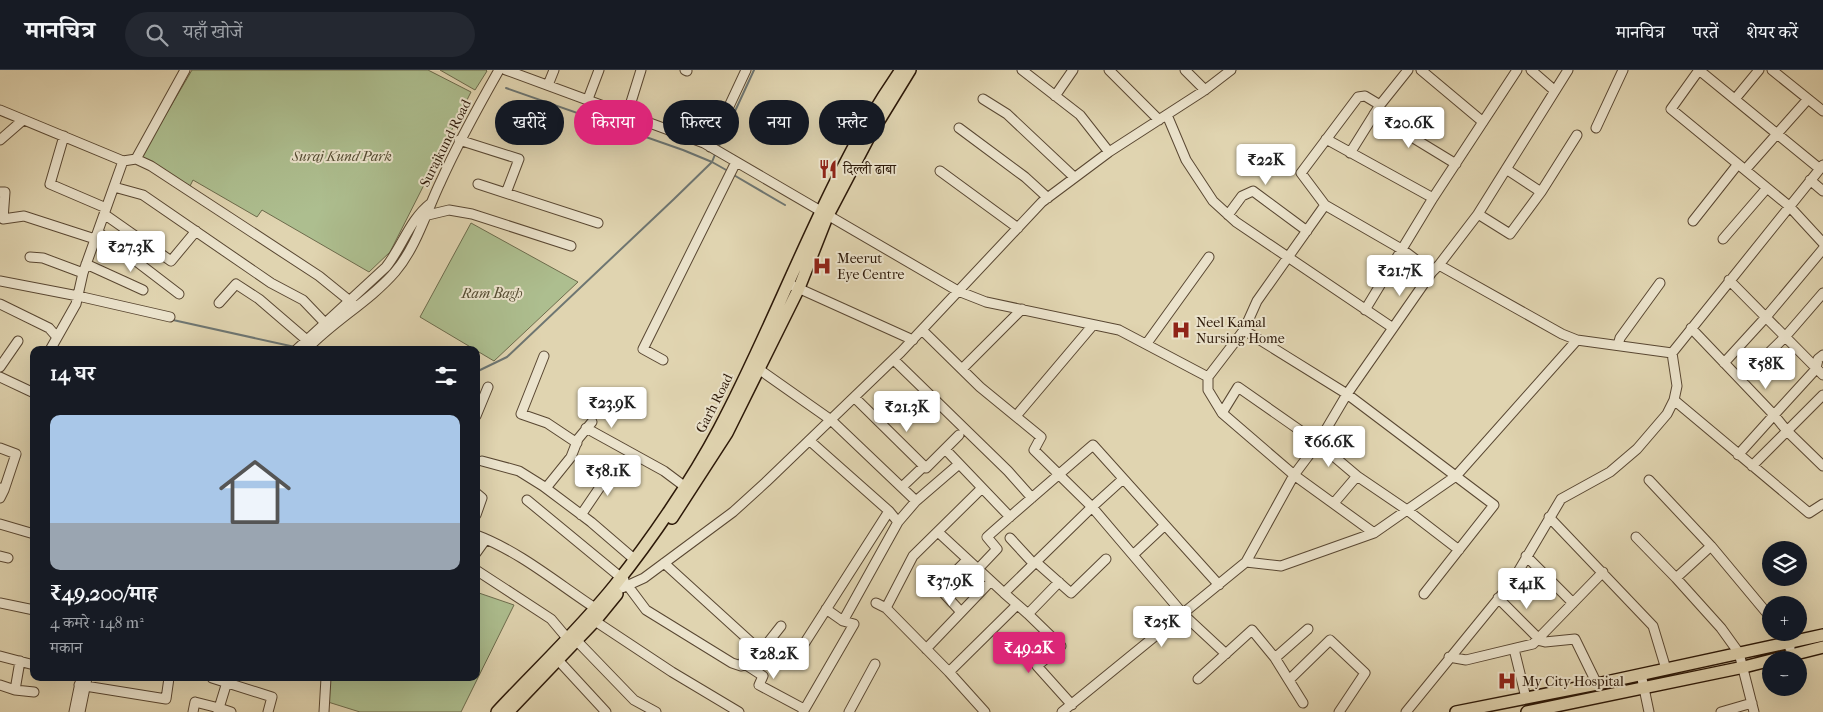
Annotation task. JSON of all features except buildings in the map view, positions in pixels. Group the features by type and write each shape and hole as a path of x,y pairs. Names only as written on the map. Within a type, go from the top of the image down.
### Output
{"main road":[{"name":"Garh Road","path":"729,419 760,370 824,215 901,70"},
{"name":"Garh Road","path":"891,92 910,70"},
{"name":"Garh Road","path":"497,712 530,682 572,639 594,621 622,584 712,450 794,286"},
{"name":"Garh Road","path":"508,712 530,682 558,660 595,608 622,584 634,559 675,507 684,486 712,450"},
{"path":"1807,636 1823,635"},
{"path":"1456,712 1739,653 1773,641"},
{"path":"1805,651 1823,647"},
{"path":"1535,711 1762,662"}],"street":[{"path":"136,160 185,70"},
{"name":"Surajkund Road","path":"424,213 431,203 460,140 499,70"},
{"path":"506,70 588,100 599,70"},
{"path":"548,85 554,70"},
{"path":"632,100 641,70"},
{"path":"710,147 746,70"},
{"path":"1022,70 1080,115 1109,152"},
{"path":"1055,96 1073,70"},
{"path":"1109,70 1169,124 1186,160 1213,201 1305,271 1393,328"},
{"path":"1185,70 1205,90"},
{"path":"622,584 644,578 733,512 894,360 1048,198 1109,152 1205,90 1231,70"},
{"path":"1350,153 1380,105 1408,70"},
{"path":"1421,70 1483,122"},
{"path":"1365,310 1433,198 1517,70"},
{"path":"1531,70 1555,91"},
{"path":"1062,712 1184,615 1246,562 1294,475 1318,443 1347,394 1435,268 1478,214 1568,70"},
{"path":"1596,128 1623,70"},
{"path":"1735,99 1759,70"},
{"path":"1772,70 1823,111"},
{"path":"1406,712 1512,582 1561,499 1610,472 1638,449 1667,414 1674,400 1677,386 1672,353 1729,280 1789,206 1810,180 1822,167 1777,134 1703,71 1671,109 1789,206 1823,243"},
{"path":"1380,105 1365,96 1358,97 1301,173 1325,205 1435,268 1562,334 1577,340 1672,353"},
{"path":"983,98 1007,114 1074,177"},
{"path":"1693,221 1742,167 1777,134 1808,98"},
{"path":"0,110 123,161 136,160 151,166 208,203 249,233 319,276 353,303"},
{"path":"1374,114 1456,164"},
{"path":"0,140 23,120"},
{"path":"653,125 710,147 824,215 958,291 986,302 1119,330 1208,377"},
{"path":"960,128 1025,177 1048,198"},
{"path":"1478,214 1510,234 1541,192 1577,135"},
{"path":"64,136 50,184 105,211 171,261 196,231"},
{"path":"1326,138 1433,198"},
{"path":"460,140 519,159 506,193"},
{"path":"52,346 77,299 84,269 123,161"},
{"path":"663,360 643,349 736,162"},
{"path":"1506,169 1541,192"},
{"path":"940,171 1018,228"},
{"path":"1810,180 1823,191"},
{"path":"478,184 598,223"},
{"path":"114,187 143,195 271,283 303,300 325,323"},
{"path":"1723,239 1767,188"},
{"path":"1228,214 1242,196 1253,191 1307,231"},
{"path":"0,192 5,192 3,219 24,216 96,236 179,294"},
{"path":"1325,205 1290,258 1257,301 1244,330 1208,377 1208,390 1222,413 1294,475 1374,533"},
{"path":"308,345 353,303 386,267 424,213 448,210 472,214 571,246"},
{"path":"1724,363 1766,317 1823,249"},
{"path":"30,257 43,258 84,269 142,290"},
{"path":"1147,344 1209,257"},
{"path":"1729,280 1823,376"},
{"path":"0,281 77,299 170,317"},
{"path":"1618,345 1620,338 1660,283"},
{"path":"218,304 236,284 259,299 308,345"},
{"path":"794,286 913,340"},
{"path":"1741,380 1785,337 1823,294"},
{"path":"308,345 325,323 353,303"},
{"path":"0,304 49,328 56,336"},
{"path":"962,369 1022,310"},
{"path":"1016,416 1093,325"},
{"path":"1691,328 1787,431 1823,465"},
{"path":"922,330 962,369 1041,436 1034,450 1092,507 1184,615 1226,654"},
{"path":"1244,330 1347,394 1494,505 1424,594"},
{"path":"1246,562 1281,566 1374,533 1456,476 1577,340"},
{"path":"0,367 18,341"},
{"path":"1738,455 1799,389 1823,355"},
{"path":"544,356 521,414 547,423 576,443"},
{"path":"894,360 1008,471 1032,498"},
{"path":"760,370 832,420 903,486 916,501"},
{"path":"0,377 30,391"},
{"path":"480,406 488,387"},
{"path":"1222,413 1238,387 1318,443 1357,476 1407,510 1459,550"},
{"path":"1752,466 1823,395"},
{"path":"855,398 926,468"},
{"path":"1674,400 1809,512 1823,504"},
{"path":"546,488 570,457 576,443 589,425 664,471 684,486"},
{"path":"903,486 923,467 926,468 959,435"},
{"path":"810,441 889,511 898,522"},
{"path":"978,569 997,549 987,537 1093,445 1219,585"},
{"path":"0,448 16,454 1,492"},
{"path":"945,449 1010,517"},
{"path":"482,462 519,471 546,488 634,559"},
{"path":"843,621 898,522 916,501 959,464"},
{"path":"581,515 615,465"},
{"path":"1334,503 1357,476"},
{"path":"1004,593 1123,479"},
{"path":"1649,480 1711,546 1762,607"},
{"path":"886,608 913,556 982,488"},
{"path":"526,500 622,584 646,610 732,663 741,666 753,644"},
{"path":"797,655 889,511"},
{"path":"1549,517 1652,626 1666,669"},
{"path":"0,524 30,533"},
{"path":"1133,555 1165,525"},
{"path":"938,532 1061,646 1037,666 1072,704"},
{"path":"480,537 518,556 595,608"},
{"path":"1636,537 1676,578 1739,653 1753,708 1721,712"},
{"path":"1010,538 1033,563 1036,562 1071,593 1106,559"},
{"path":"480,547 486,539"},
{"path":"1676,578 1711,546"},
{"path":"1526,556 1573,603"},
{"path":"961,612 939,588 967,560"},
{"path":"664,563 753,644 766,645 781,626"},
{"path":"1449,657 1466,660 1533,644 1603,572"},
{"path":"480,573 551,619 634,700 656,712"},
{"path":"926,649 991,581"},
{"path":"1028,614 1059,582"},
{"path":"1498,598 1538,639 1545,642 1575,639 1597,684"},
{"path":"876,603 886,608 949,672 985,712"},
{"path":"0,604 30,609"},
{"path":"949,672 1017,605"},
{"path":"743,662 763,676 759,686 804,711 854,624 843,621 826,609"},
{"path":"594,621 672,672 739,712"},
{"path":"1276,658 1308,629"},
{"path":"1198,679 1252,630 1276,658 1303,703"},
{"path":"1290,679 1330,640 1365,672 1339,712"},
{"path":"1514,649 1535,711"},
{"path":"0,656 30,664"},
{"path":"558,660 606,712"},
{"path":"15,690 20,662"},
{"path":"848,712 876,664"},
{"path":"1641,674 1649,712"},
{"path":"83,681 166,699 169,681"},
{"path":"74,712 83,681"},
{"path":"80,712 83,681"},
{"path":"223,681 272,697 268,712"},
{"path":"324,712 326,681"},
{"path":"219,710 227,682"},
{"path":"0,685 15,690 34,692"},
{"path":"193,712 195,702 231,712"}],"green space":[{"name":"Suraj Kund Park","path":"192,70 428,70 471,92 390,252 369,272 262,210 257,217 193,180 190,186 141,157"},
{"path":"440,70 486,70 487,71 475,90"},
{"name":"Ram Bagh","path":"471,223 578,282 494,361 480,353 480,346 469,346 420,317"},
{"path":"480,593 514,605 480,674"},
{"path":"330,681 476,681 461,712 360,712 328,702"}],"waterway":[{"path":"718,148 754,70"},
{"path":"506,88 683,150 728,171"},
{"path":"480,370 507,357 712,162 716,152"},
{"path":"732,174 785,205"},
{"path":"173,320 290,346"}],"place":[{"name":"दिल्ली ढाबा","path":"828,169"},
{"name":"Meerut Eye Centre","path":"822,266"},
{"name":"Neel Kamal Nursing Home","path":"1181,330"},
{"name":"My City Hospital","path":"1507,681"}]}
